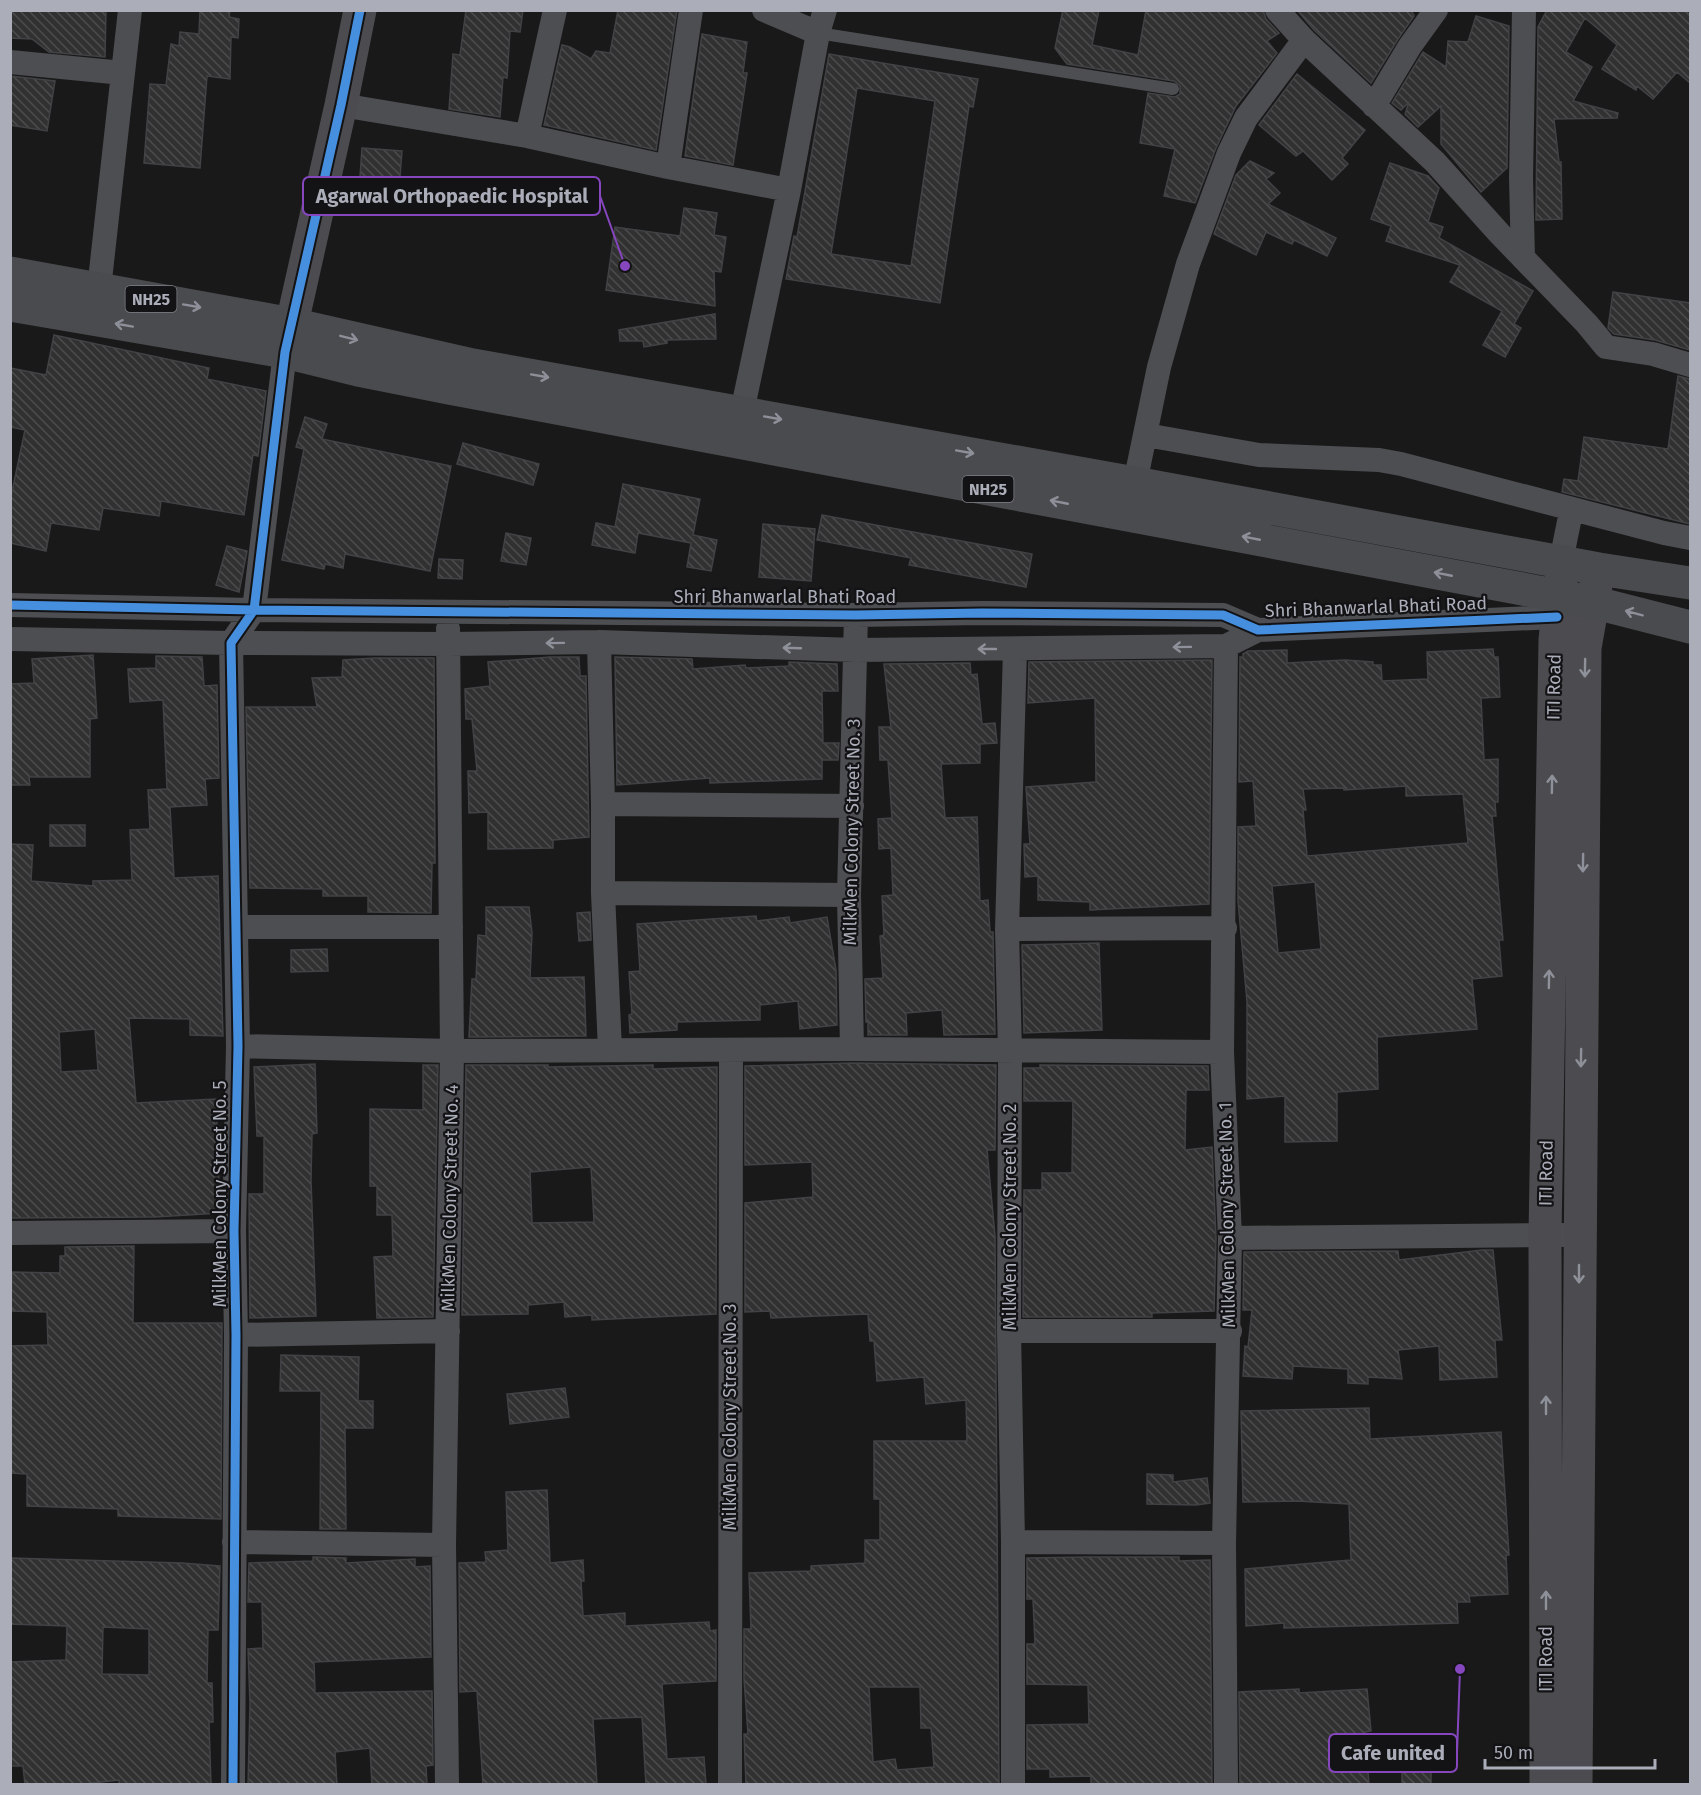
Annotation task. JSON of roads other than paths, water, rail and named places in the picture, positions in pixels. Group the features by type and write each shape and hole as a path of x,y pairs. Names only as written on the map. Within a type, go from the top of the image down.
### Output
{"main road":[{"name":"NH25","path":"10,273 99,289 289,338 358,370 1558,606 1592,602 1690,627"},
{"name":"NH25","path":"10,305 289,338 473,364 742,412 1141,457 1562,557 1599,569 1690,583"}],"street":[{"path":"99,289 130,10"},
{"path":"231,643 254,610 289,338 360,10"},
{"path":"527,136 555,10"},
{"path":"668,167 691,10"},
{"path":"742,412 822,22 764,10"},
{"path":"1277,10 1304,40 1435,162 1606,347 1653,354 1690,365"},
{"path":"1374,106 1410,46 1436,10"},
{"path":"1523,258 1521,178 1524,10"},
{"path":"1304,40 1246,118 1229,153 1188,264 1159,367 1141,457 1259,455 1379,460 1401,464 1572,513 1690,538"},
{"path":"10,62 123,73"},
{"path":"341,105 527,136 668,167 789,190"},
{"path":"1562,557 1572,513"},
{"name":"ITI Road","path":"1546,1785 1545,1235 1554,686 1562,557"},
{"name":"ITI Road","path":"1576,1785 1585,648 1599,569"},
{"name":"Shri Bhanwarlal Bhati Road","path":"10,604 254,610 856,615 982,613 1223,615 1258,630"},
{"name":"Shri Bhanwarlal Bhati Road","path":"10,639 448,645 599,642 856,650 1226,646 1258,630 1558,606"},
{"name":"MilkMen Colony Street No. 4","path":"447,1785 444,1545 452,1051 448,611"},
{"name":"MilkMen Colony Street No. 3","path":"852,1049 849,895 856,615"},
{"path":"599,642 603,893 610,1050"},
{"name":"MilkMen Colony Street No. 5","path":"231,643 238,1046 234,1231 236,1335 233,1785"},
{"name":"MilkMen Colony Street No. 1","path":"1226,646 1222,1052 1230,1238 1230,1330 1224,1543 1226,1785"},
{"name":"MilkMen Colony Street No. 2","path":"1013,1785 1013,1542 1009,1331 1010,1052 1007,929 1015,649"},
{"path":"603,804 852,806"},
{"path":"603,893 849,895"},
{"path":"237,927 451,927"},
{"path":"1007,929 1225,928"},
{"path":"238,1046 452,1051 852,1049 1222,1052"},
{"name":"MilkMen Colony Street No. 3","path":"730,1785 731,1050"},
{"path":"10,1233 234,1231"},
{"path":"1230,1238 1579,1235"},
{"path":"1009,1331 1230,1330"},
{"path":"236,1335 448,1331"},
{"path":"234,1542 444,1545"},
{"path":"1013,1542 1224,1543"}],"lane":[{"path":"822,22 1173,89"}],"place":[{"name":"Agarwal Orthopaedic Hospital","path":"625,266"},
{"name":"Cafe united","path":"1460,1669"}]}
